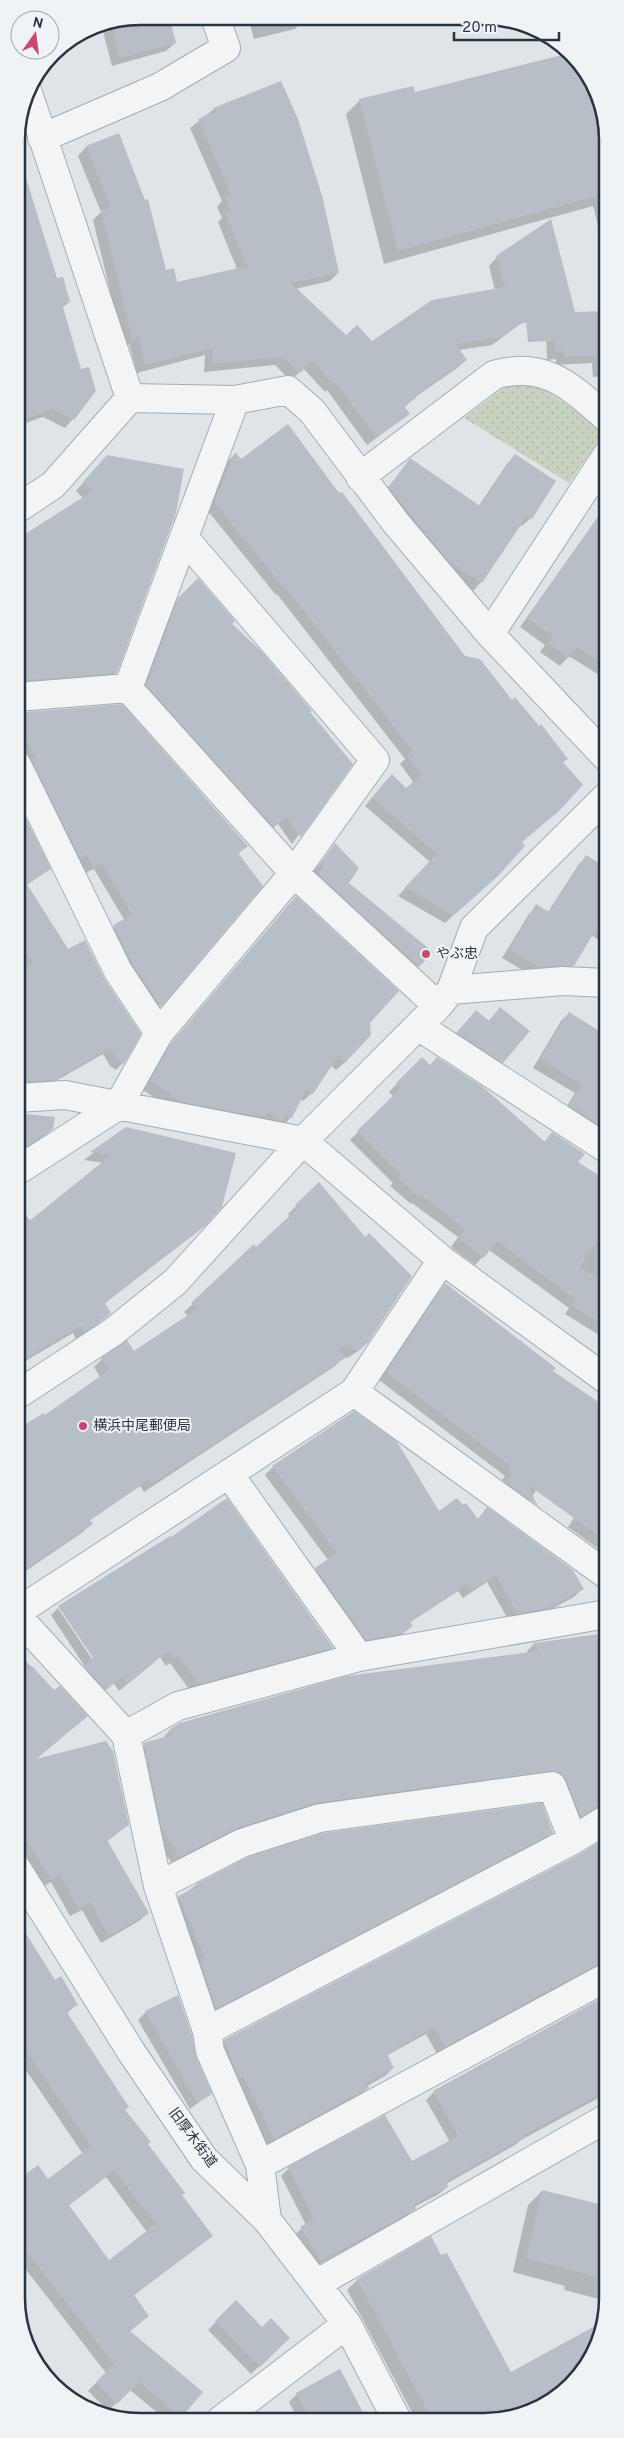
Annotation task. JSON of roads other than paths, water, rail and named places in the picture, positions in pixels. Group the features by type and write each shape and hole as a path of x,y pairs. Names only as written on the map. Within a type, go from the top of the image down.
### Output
{"street":[{"path":"42,138 160,87 226,48 218,25"},
{"path":"31,104 130,398"},
{"path":"360,477 494,375 513,369 539,372 570,386 599,411"},
{"path":"25,504 53,485 130,398 235,400 288,390 312,411 360,477 490,634 599,750"},
{"path":"128,688 185,539 235,400"},
{"path":"490,634 599,467"},
{"path":"25,1166 118,1106 159,1033 294,872 375,760 185,539"},
{"path":"25,696 128,688"},
{"path":"128,688 294,872 444,998 563,981 599,983"},
{"path":"25,781 118,971 159,1033"},
{"path":"25,1390 113,1332 175,1282 303,1141 444,998 474,928 599,804"},
{"path":"418,1026 599,1144"},
{"path":"25,1098 65,1095 303,1141 442,1260 599,1374"},
{"path":"25,1609 354,1392 442,1260"},
{"path":"354,1392 599,1569"},
{"path":"229,1474 359,1657"},
{"path":"126,1735 178,1706 359,1657 599,1615"},
{"path":"25,1623 126,1735 158,1886 207,2031 210,2051 260,2165 267,2220"},
{"path":"158,1886 242,1844 320,1818 552,1786 573,1840"},
{"path":"207,2031 573,1840 599,1824"},
{"name":"旧厚木街道","path":"25,1882 132,2053 204,2159 267,2220 347,2324 393,2413"},
{"path":"260,2165 599,1981"},
{"path":"316,2284 599,2123"},
{"path":"229,2413 347,2324"}],"place":[{"name":"やぶ忠","path":"426,954"},
{"name":"横浜中尾郵便局","path":"83,1426"}]}
